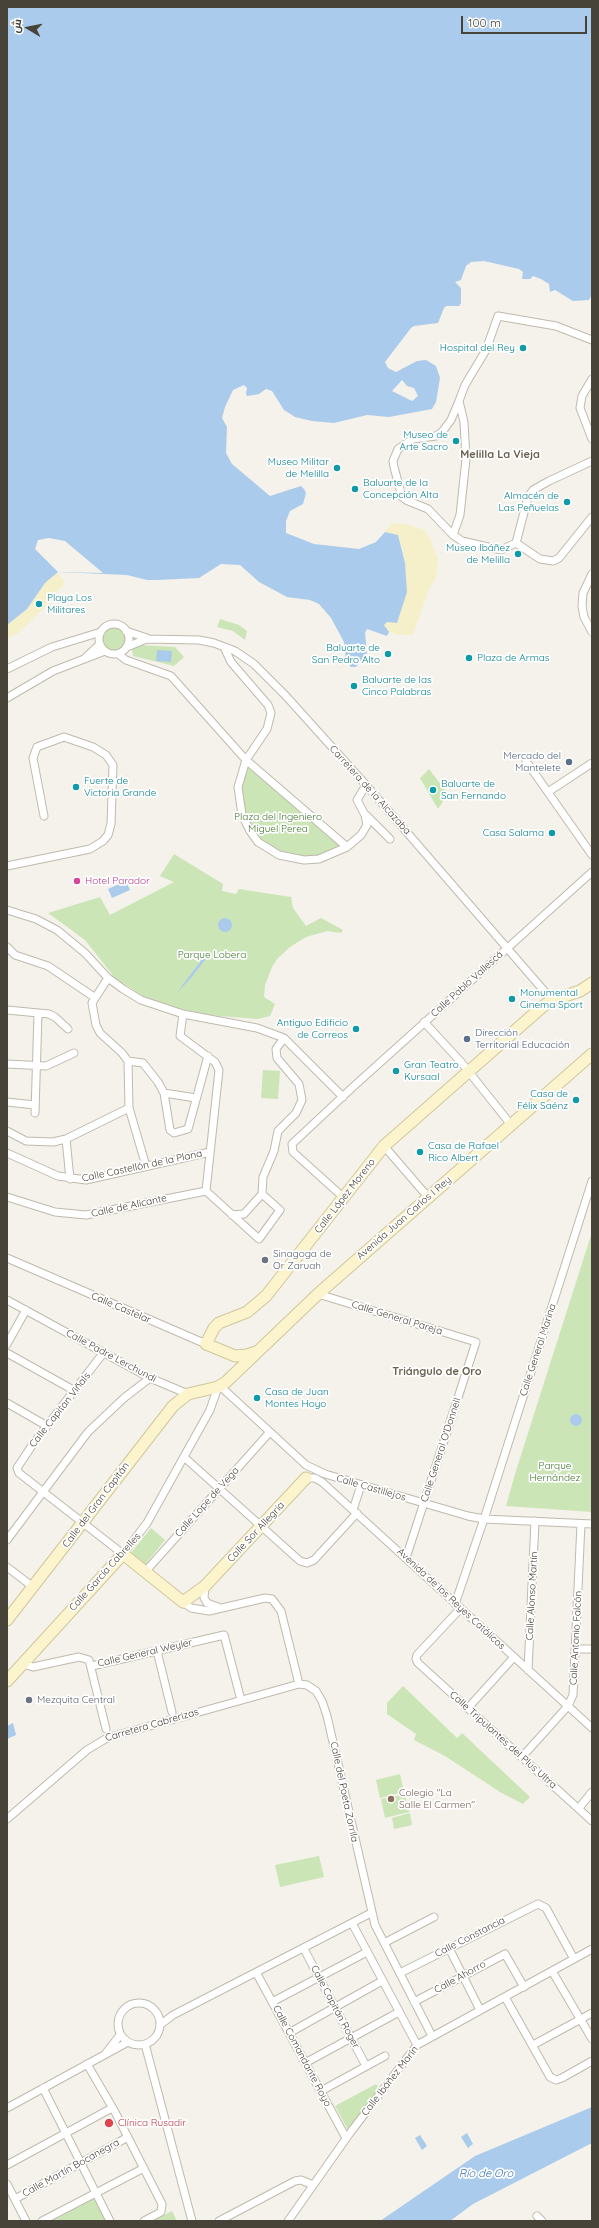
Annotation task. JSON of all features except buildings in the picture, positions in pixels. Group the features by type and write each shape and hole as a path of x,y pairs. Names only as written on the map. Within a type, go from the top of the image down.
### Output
{"main road":[{"path":"552,1000 580,992 592,983"},
{"name":"Calle López Moreno","path":"206,1344 219,1323 247,1312 266,1296 384,1146 552,1000"},
{"name":"Avenida Juan Carlos I Rey","path":"219,1386 237,1371 318,1294 428,1197 512,1126 592,1054"},
{"name":"Calle Castelar","path":"206,1344 235,1356"},
{"path":"237,1371 239,1362 235,1356 247,1355 258,1351"},
{"path":"188,1394 219,1386"},
{"name":"Calle del Gran Capitán","path":"7,1620 164,1416 180,1399 188,1394"},
{"name":"Calle Sor Allegría","path":"183,1602 205,1586 306,1478"},
{"path":"123,1554 183,1602"},
{"name":"Calle García Cabrelles","path":"7,1681 123,1554"}],"street":[{"path":"516,543 501,550 462,541 452,535 428,510 402,497 393,461 398,449 407,442 436,436 442,432 452,420 465,385 486,350 498,316 559,328 592,340"},
{"path":"592,379 582,396 580,408 592,439"},
{"path":"452,535 460,515 466,459 464,422 458,401"},
{"path":"516,543 528,497 534,490 549,481 592,461"},
{"path":"516,543 540,559 553,561 559,558 592,517"},
{"path":"592,574 583,593 582,606 584,618 592,632"},
{"path":"7,669 52,647 101,632 113,624 119,625 126,631 129,638 127,647 118,654"},
{"name":"Carretera de la Alcazaba","path":"126,631 153,639"},
{"path":"86,657 99,642 101,632"},
{"path":"84,637 99,642 109,654 118,654 126,660 171,676 246,760 347,847"},
{"name":"Carretera de la Alcazaba","path":"127,647 139,640 199,640 239,653 254,664 286,696 366,785 552,1000"},
{"path":"224,647 231,662 268,705 271,713 267,728 246,760 240,778 238,796 246,824 258,842 279,855 304,860 319,859 347,847 365,830 367,825 366,815"},
{"path":"7,698 40,678 86,657 105,651"},
{"path":"7,866 90,848 103,841 108,835 111,824 113,773 113,765 106,756 93,747 64,737 38,747 34,752 33,758 44,816"},
{"path":"526,760 592,855"},
{"path":"548,792 592,763"},
{"path":"366,785 357,800 366,815 390,839"},
{"name":"Calle Pablo Vallescá","path":"343,1197 292,1149 294,1142 424,1022 592,872"},
{"path":"7,910 36,919 57,930 85,953 108,978 123,990 141,1000 183,1014 249,1026 284,1038 343,1097"},
{"path":"7,947 15,955 48,966 94,997"},
{"path":"108,978 94,997 92,1007 98,1029 128,1062 129,1108 146,1166"},
{"path":"7,1010 53,1015 68,1029"},
{"path":"35,1113 38,1013"},
{"path":"183,1014 180,1036 208,1056 218,1065 219,1070 206,1191 259,1239 280,1210 262,1194"},
{"path":"424,1022 469,1072 512,1126"},
{"path":"232,1215 244,1214 262,1194 263,1177 274,1151 278,1131 296,1113 302,1100 299,1084 277,1058 276,1049 284,1038"},
{"path":"7,1064 36,1067 46,1066 74,1053"},
{"path":"128,1062 143,1063 148,1066 164,1093 172,1133 186,1131 208,1056"},
{"path":"164,1093 196,1098"},
{"path":"7,1102 35,1106"},
{"path":"7,1131 18,1138 34,1142 66,1139 129,1108"},
{"path":"66,1139 70,1179"},
{"path":"384,1146 428,1197"},
{"name":"Calle Castellón de la Plana","path":"7,1153 58,1176 70,1179 86,1180 210,1152"},
{"name":"Calle General Marina","path":"457,1607 592,1181"},
{"name":"Calle de Alicante","path":"7,1197 55,1212 86,1215 206,1191"},
{"name":"Calle Castelar","path":"7,1258 206,1344"},
{"name":"Calle General Pareja","path":"318,1294 476,1342"},
{"name":"Calle Padre Lerchundi","path":"7,1300 150,1378 188,1394"},
{"path":"7,1344 26,1310"},
{"name":"Calle General O'Donnell","path":"406,1558 476,1342"},
{"name":"Calle Capitan Viñals","path":"43,1491 19,1473 17,1468 104,1352"},
{"path":"7,1353 75,1391"},
{"path":"7,1540 78,1444 98,1421 150,1378"},
{"path":"219,1386 270,1433"},
{"name":"Calle García Cabrelles","path":"123,1554 144,1529 210,1410 219,1386"},
{"path":"7,1404 47,1426"},
{"name":"Calle Castillejos","path":"270,1433 306,1465 325,1474 361,1486 484,1518 592,1524"},
{"name":"Calle Lope de Vega","path":"145,1572 270,1433"},
{"path":"184,1457 300,1561 306,1563 314,1560 355,1512 361,1486"},
{"name":"Avenida de los Reyes Católicos","path":"306,1478 318,1479 406,1558 457,1607 592,1728"},
{"path":"43,1491 123,1554"},
{"name":"Calle Alonso Martín","path":"528,1670 535,1521"},
{"name":"Calle Antonio Falcón","path":"522,1757 568,1706 573,1695 581,1524"},
{"path":"7,1567 33,1587"},
{"path":"205,1586 204,1598 212,1606 218,1607"},
{"path":"183,1602 200,1611 209,1611 218,1607 265,1598 272,1599 281,1611 299,1684"},
{"name":"Calle Tripulantes del Plus Ultra","path":"457,1607 416,1659 418,1663 592,1821"},
{"name":"Calle General Weyler","path":"23,1664 33,1667 79,1657 89,1660 92,1666 224,1635 241,1700"},
{"path":"576,1648 592,1649"},
{"path":"158,1651 172,1712"},
{"path":"468,1708 514,1657"},
{"path":"92,1666 106,1729"},
{"name":"Carretera Cabrerizas","path":"7,1819 87,1750 101,1740 299,1684"},
{"name":"Calle del Poeta Zorrila","path":"299,1684 307,1685 316,1691 322,1701 339,1765 371,1913 384,1943 432,2036"},
{"path":"579,1808 592,1792"},
{"name":"Calle Constancia","path":"400,1973 534,1904 542,1905 546,1908 574,1959"},
{"path":"160,2025 157,2012 153,2007 140,2002 128,2005 123,2010 118,2022 120,2034 128,2042 136,2045 145,2044 155,2037 160,2025 173,2015 257,1974 371,1913"},
{"path":"384,1943 434,1917"},
{"path":"352,1924 417,2045"},
{"path":"449,1948 480,2010"},
{"name":"Calle Capitán Roger","path":"304,1949 366,2066"},
{"name":"Calle Ibáñez Marín","path":"288,2221 346,2138 417,2045 592,1949"},
{"path":"272,2002 367,1952"},
{"name":"Calle Ahorro","path":"414,2002 505,1954 524,1987"},
{"path":"552,1971 592,2039"},
{"name":"Calle Comandante Royo","path":"257,1974 346,2138"},
{"path":"289,2033 382,1981"},
{"path":"505,1997 550,2078 556,2080 592,2061"},
{"path":"157,2012 173,2015"},
{"path":"306,2063 399,2012"},
{"path":"533,2045 592,2014"},
{"path":"104,2055 120,2034"},
{"path":"7,2108 128,2042"},
{"path":"145,2044 192,2221"},
{"path":"321,2091 385,2056"},
{"path":"87,2064 128,2137 163,2208 161,2212 144,2221"},
{"path":"43,2088 82,2162 110,2221"},
{"path":"7,2165 112,2108"},
{"name":"Calle Martín Bocanegra","path":"15,2199 128,2137"},
{"path":"42,2221 144,2168"},
{"path":"219,2221 295,2181 301,2180 313,2185"},
{"path":"7,2184 26,2221"}],"green space":[{"path":"220,619 239,625 247,631 245,640 233,631 217,627"},
{"path":"114,628 118,629 124,635 124,643 118,649 114,650 110,649 104,643 103,639 104,635 110,629"},
{"path":"139,645 175,647 184,657 174,666 133,656 132,649"},
{"name":"Plaza del Ingeniero Miguel Perea","path":"246,760 347,847 326,857 287,857 254,837 238,796"},
{"path":"429,769 448,794 438,809 420,778"},
{"name":"Parque Lobera","path":"174,854 223,884 222,891 236,894 239,889 291,897 293,908 306,926 321,918 343,930 341,933 327,931 306,937 290,947 278,958 272,967 265,985 264,997 275,1004 270,1016 258,1019 206,1015 166,1005 143,996 115,978 85,940 48,913 100,897 110,915 174,882 160,876"},
{"path":"263,1070 280,1071 278,1099 261,1098"},
{"name":"Parque Hernández","path":"592,1232 592,1512 506,1506 515,1474"},
{"path":"151,1528 165,1540 145,1565 131,1553"},
{"path":"403,1686 457,1738 462,1733 530,1797 523,1804 500,1792 445,1756 414,1740 416,1734 387,1714 387,1703"},
{"path":"400,1774 404,1792 380,1798 376,1780"},
{"path":"405,1794 409,1812 385,1818 381,1799"},
{"path":"410,1813 412,1825 394,1829 392,1818"},
{"path":"319,1856 324,1877 280,1887 275,1865"},
{"path":"376,2084 379,2089 348,2130 335,2106"},
{"path":"97,2197 109,2221 52,2221"},
{"path":"172,2211 177,2221 153,2221"}],"sand":[{"path":"398,523 424,530 430,538 438,560 436,578 429,589 413,635 398,635 389,632 384,625 387,622 397,623 400,609 405,563 398,535 385,532 391,524"},
{"name":"Playa Los Militares","path":"58,572 64,580 63,587 54,593 45,607 18,633 7,639 7,625 27,609 45,583"}],"water":[{"path":"7,7 592,7 592,294 589,300 573,301 555,290 550,292 549,284 541,279 533,276 530,279 522,279 523,272 519,269 484,261 471,262 466,266 461,280 455,282 461,288 461,303 459,306 446,306 438,323 414,326 411,328 385,362 388,368 396,372 417,361 426,360 436,366 440,378 436,402 432,409 389,417 367,415 334,423 312,421 295,417 284,410 272,391 266,389 259,394 247,396 247,388 244,385 233,390 225,407 222,418 227,427 226,453 232,464 270,496 301,486 306,493 303,504 290,511 286,521 286,533 314,544 359,549 376,542 385,532 398,535 405,563 407,592 397,623 387,622 384,625 389,632 387,636 367,629 365,633 367,653 356,667 351,667 346,661 344,642 331,618 319,604 310,600 287,597 259,582 240,565 221,564 199,578 147,580 127,575 58,572 45,583 27,609 7,625","holes":["402,380 407,386 414,388 418,396 412,401 392,391"]},
{"path":"157,650 172,651 171,662 156,661"},
{"path":"126,881 130,890 112,898 108,889"},
{"path":"222,918 228,918 232,922 232,928 228,932 222,932 218,928 218,922"},
{"path":"206,954 208,956 176,994"},
{"path":"578,1414 581,1415 581,1425 574,1426 571,1425 570,1418 571,1415"},
{"path":"13,1723 16,1735 7,1739 7,1726"},
{"name":"Río de Oro","path":"592,2107 592,2143 473,2204 450,2221 380,2221 475,2156"},
{"path":"467,2133 473,2144 468,2148 461,2137"},
{"path":"420,2135 427,2146 422,2150 415,2138"}],"pier":[{"path":"49,538 65,541 103,573 58,572 35,549 38,540"}],"place":[{"name":"Hospital del Rey","path":"523,348"},
{"name":"Museo de Arte Sacro","path":"456,441"},
{"name":"Museo Militar de Melilla","path":"337,468"},
{"name":"Baluarte de la Concepción Alta","path":"355,489"},
{"name":"Almacén de Las Peñuelas","path":"567,502"},
{"name":"Museo Ibáñez de Melilla","path":"518,554"},
{"name":"Playa Los Militares","path":"39,604"},
{"name":"Baluarte de San Pedro Alto","path":"388,654"},
{"name":"Plaza de Armas","path":"469,658"},
{"name":"Baluarte de las Cinco Palabras","path":"354,686"},
{"name":"Mercado del Mantelete","path":"569,762"},
{"name":"Fuerte de Victoria Grande","path":"76,787"},
{"name":"Baluarte de San Fernando","path":"433,790"},
{"name":"Casa Salama","path":"552,833"},
{"name":"Hotel Parador","path":"77,881"},
{"name":"Monumental Cinema Sport","path":"512,999"},
{"name":"Antiguo Edificio de Correos","path":"356,1029"},
{"name":"Dirección Territorial Educación","path":"467,1039"},
{"name":"Gran Teatro Kursaal","path":"396,1071"},
{"name":"Casa de Félix Saénz","path":"576,1100"},
{"name":"Casa de Rafael Rico Albert","path":"420,1152"},
{"name":"Sinagoga de Or Zaruah","path":"265,1260"},
{"name":"Casa de Juan Montes Hoyo","path":"257,1398"},
{"name":"Mezquita Central","path":"29,1700"},
{"name":"Colegio \"La Salle El Carmen\"","path":"391,1799"},
{"name":"Clínica Rusadir","path":"109,2123"}],"district":[{"name":"Melilla La Vieja","path":"500,455"},
{"name":"Triángulo de Oro","path":"437,1372"}]}
